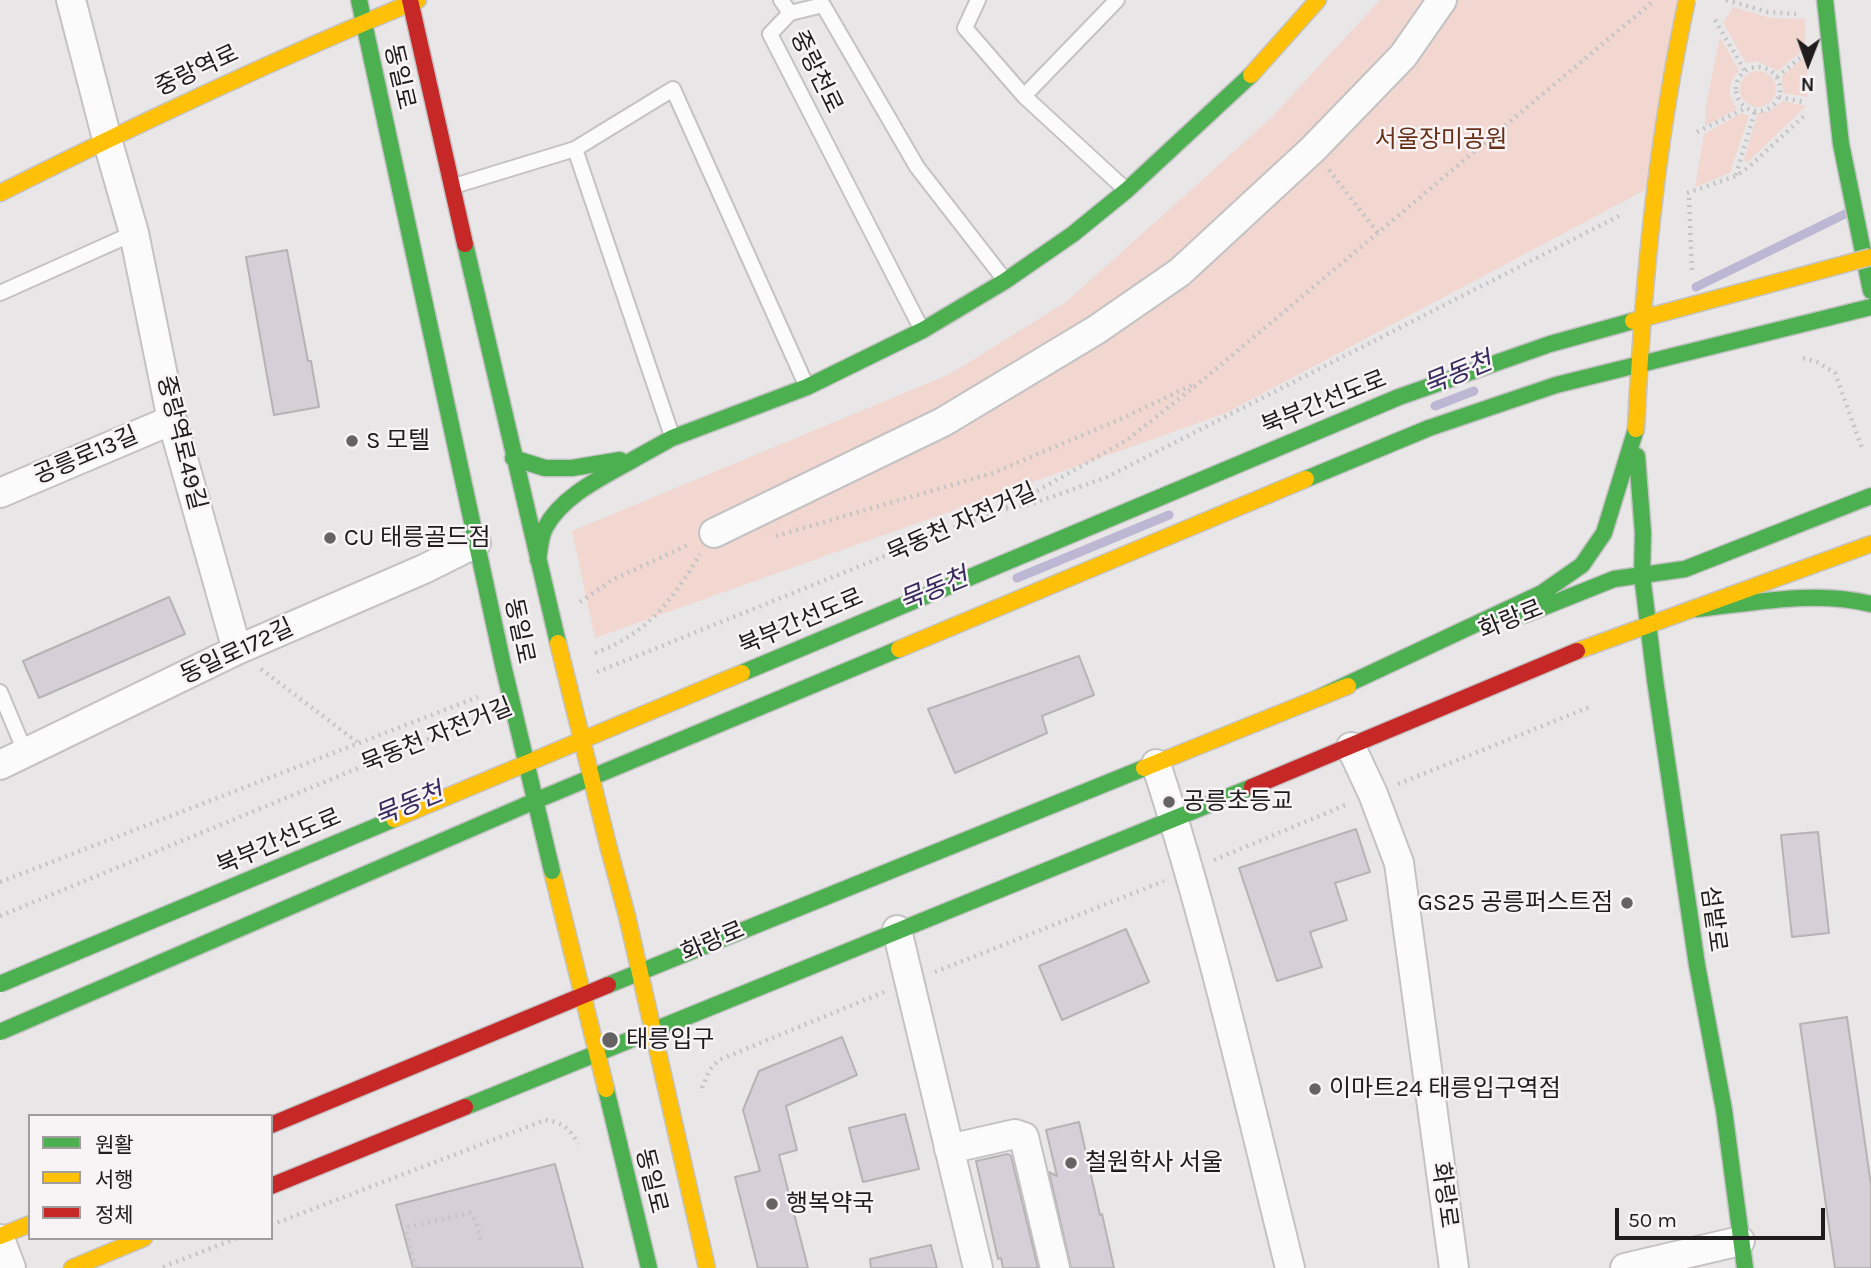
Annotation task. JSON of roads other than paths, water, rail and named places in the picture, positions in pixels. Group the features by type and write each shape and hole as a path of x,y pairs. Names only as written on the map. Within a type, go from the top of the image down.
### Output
{"main road":[{"name":"동일로","path":"359,0 503,665 649,1268"},
{"path":"538,560 545,527 579,492 672,438 807,387 923,330 1005,281 1073,234 1244,83 1318,0"},
{"path":"1318,698 1542,593 1582,565 1604,533 1636,429 1640,338 1650,236 1663,129 1688,0"},
{"path":"1825,0 1841,144 1871,291"},
{"name":"중랑역로","path":"0,193 107,139 413,1"},
{"name":"동일로","path":"413,1 513,458 639,972 707,1268"},
{"name":"북부간선도로","path":"0,984 1399,397 1550,344 1871,257"},
{"path":"0,1032 542,798 1429,428 1556,385 1871,307"},
{"name":"섬밭로","path":"1636,429 1643,533 1642,576 1648,626 1697,965 1724,1110 1742,1255"},
{"path":"513,458 545,468 572,468 636,458"},
{"name":"화랑로","path":"273,1124 639,972 1605,582 1685,569 1871,496"},
{"path":"273,1185 1352,747 1594,644 1871,544"},
{"path":"1697,609 1802,600 1851,599 1871,604"},
{"path":"0,1238 28,1225"},
{"path":"72,1268 139,1240"}],"street":[{"name":"중랑역로49길","path":"71,0 134,233 172,420 237,650"},
{"path":"713,533 943,422 1096,330 1180,272 1313,149 1403,56 1442,0"},
{"name":"공릉로13길","path":"0,493 172,420"},
{"name":"동일로172길","path":"0,765 237,650 424,569 476,543"},
{"name":"화랑로","path":"1352,747 1399,863 1454,1268"},
{"path":"1156,764 1190,870 1290,1268"},
{"path":"897,930 978,1268"},
{"path":"949,1149 1015,1134 1024,1137 1055,1268"},
{"path":"0,1238 11,1268"},
{"path":"1625,1268 1742,1255"}],"lane":[{"path":"781,0 790,13"},
{"path":"978,0 965,28 1024,96 1126,190"},
{"path":"1024,96 1117,0"},
{"name":"중랑천로","path":"923,330 770,34 790,13 823,5 917,167 1005,281"},
{"path":"452,186 575,149 673,89 807,387"},
{"path":"575,149 672,438"},
{"path":"0,293 134,233"},
{"path":"0,692 26,754"}],"waterway":[{"name":"묵동천","path":"1696,287 1847,213"},
{"name":"묵동천","path":"1435,406 1474,391"},
{"name":"묵동천","path":"1017,578 1169,515"}],"place":[{"name":"S 모텔","path":"352,441"},
{"name":"CU 태릉골드점","path":"330,538"},
{"name":"공릉초등교","path":"1169,802"},
{"name":"GS25 공릉퍼스트점","path":"1627,903"},
{"name":"태릉입구","path":"610,1040"},
{"name":"이마트24 태릉입구역점","path":"1315,1089"},
{"name":"철원학사 서울","path":"1071,1163"},
{"name":"행복약국","path":"772,1204"}],"park label":[{"name":"서울장미공원","path":"1441,140"}]}
